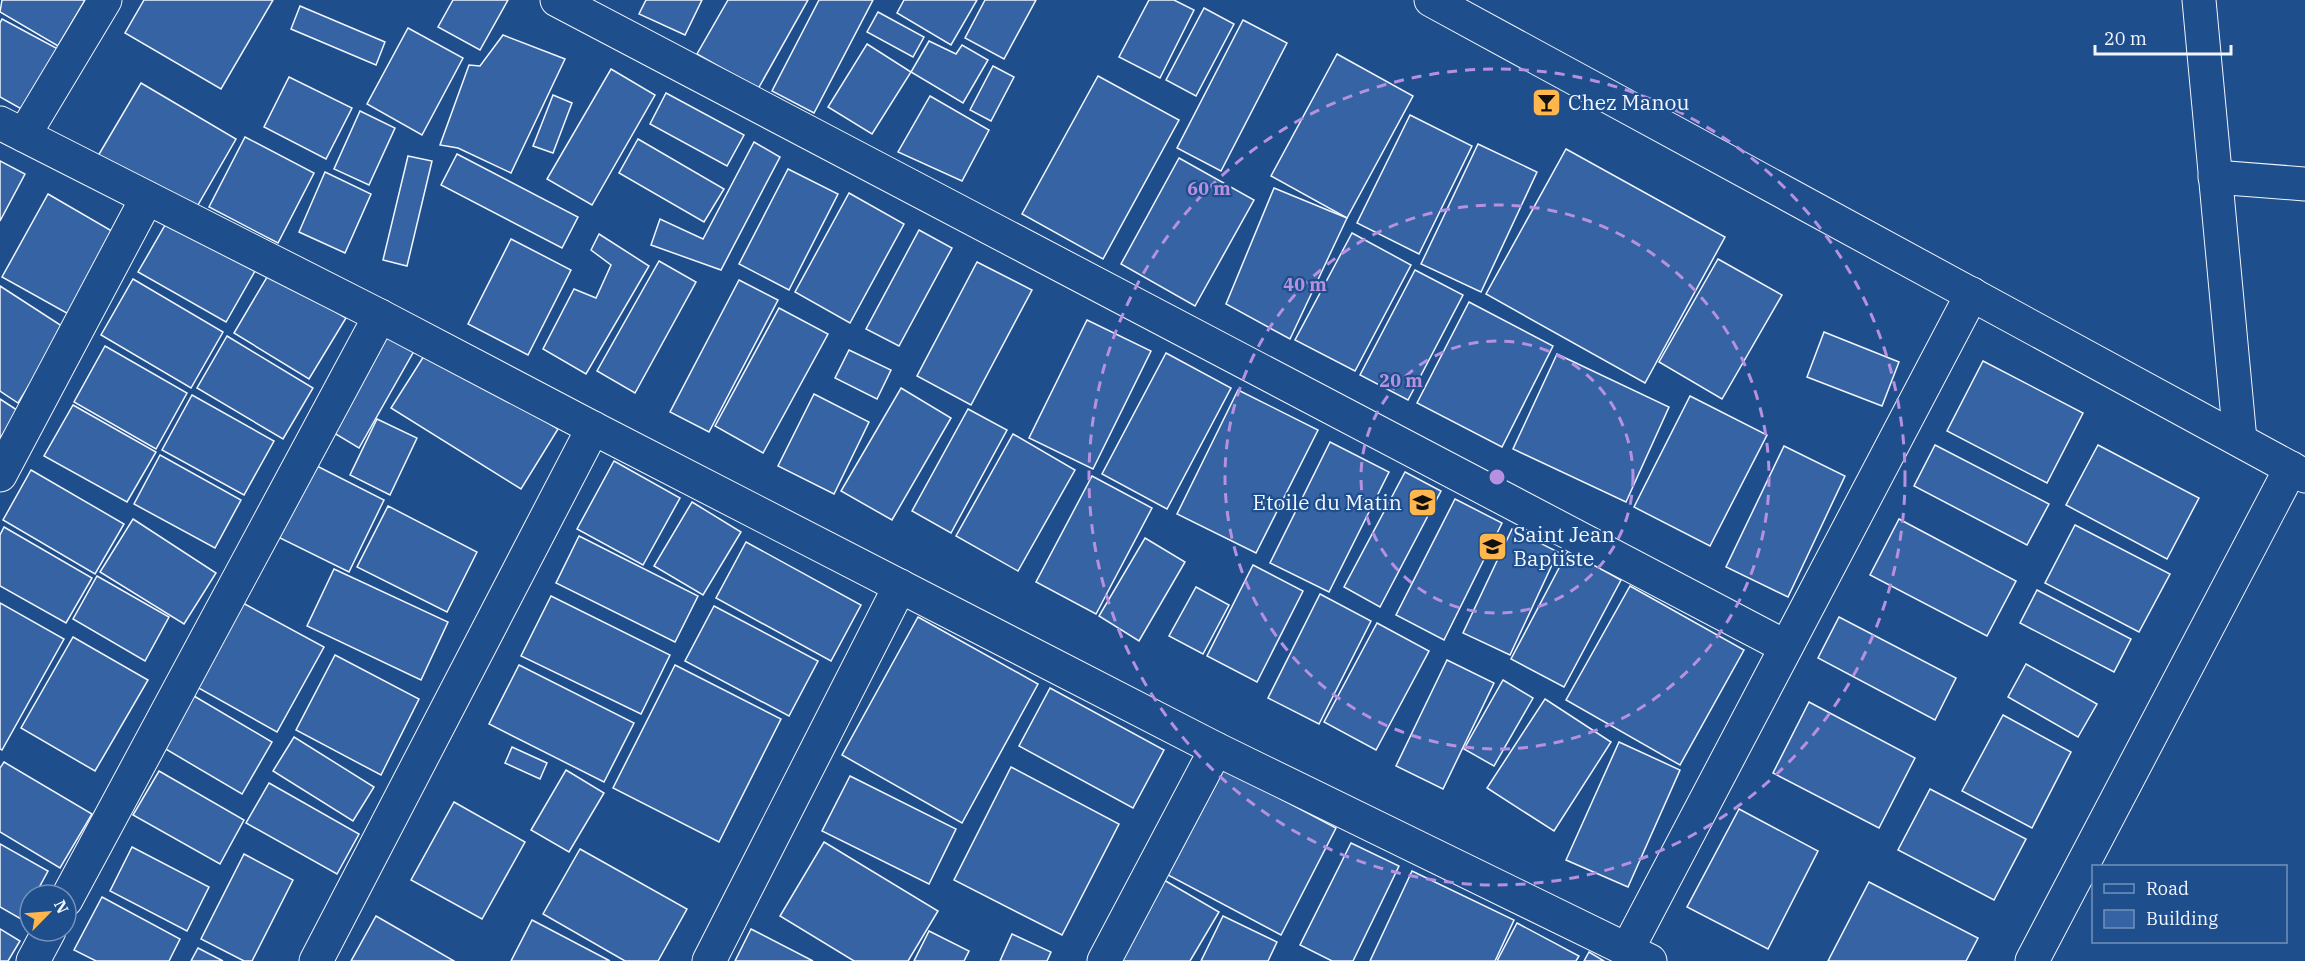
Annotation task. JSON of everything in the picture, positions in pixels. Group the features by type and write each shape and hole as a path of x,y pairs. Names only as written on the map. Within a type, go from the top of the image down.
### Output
{"street":[{"path":"105,0 12,129 380,316 1216,749 1639,956 1786,647 1972,294"},
{"path":"557,0 1786,647"},
{"path":"1431,0 2298,472 2032,961"},
{"path":"2199,0 2240,440"},
{"path":"2215,177 2305,184"},
{"path":"0,475 147,198"},
{"path":"75,883 380,316"},
{"path":"316,961 593,428"},
{"path":"709,961 900,586"},
{"path":"1104,961 1216,749"},
{"path":"33,961 43,943"}],"building":[{"path":"2,0 85,0 58,46 0,12"},
{"path":"144,0 273,0 221,89 125,33"},
{"path":"453,0 508,0 480,50 438,27"},
{"path":"646,0 702,0 685,35 639,14"},
{"path":"728,0 808,0 758,89 697,54"},
{"path":"819,0 873,0 814,113 772,91"},
{"path":"904,0 977,0 951,45 897,13"},
{"path":"985,0 1036,0 1004,59 965,38"},
{"path":"1149,0 1174,0 1194,10 1160,78 1119,57"},
{"path":"300,6 385,42 376,65 291,29"},
{"path":"1204,8 1234,24 1196,96 1166,80"},
{"path":"878,12 924,37 913,57 867,32"},
{"path":"2,19 58,49 25,111 0,97 0,23"},
{"path":"1243,20 1287,43 1221,171 1177,148"},
{"path":"408,28 463,58 422,135 367,104"},
{"path":"503,35 565,59 511,173 458,148 440,145 469,65 480,66"},
{"path":"929,41 956,54 962,45 988,60 963,103 911,72"},
{"path":"867,44 911,72 872,134 828,107"},
{"path":"1337,54 1413,96 1347,218 1271,176"},
{"path":"993,66 1014,77 991,121 970,110"},
{"path":"611,69 655,95 592,205 547,179"},
{"path":"1098,76 1179,120 1103,259 1022,214"},
{"path":"289,77 352,108 326,159 264,127"},
{"path":"141,83 236,139 191,217 95,161"},
{"path":"666,93 744,135 727,166 650,124"},
{"path":"553,95 572,103 553,153 533,146"},
{"path":"930,96 989,130 962,181 898,152"},
{"path":"360,111 395,128 369,185 334,169"},
{"path":"1410,115 1472,146 1419,254 1357,223"},
{"path":"245,137 314,173 278,243 209,207"},
{"path":"638,139 724,189 704,222 619,173"},
{"path":"754,142 780,157 721,270 651,245 660,219 703,239"},
{"path":"1478,144 1537,172 1481,292 1421,264"},
{"path":"1566,149 1725,237 1645,383 1486,294"},
{"path":"457,154 578,217 562,248 441,185"},
{"path":"408,156 432,161 407,266 383,260"},
{"path":"1179,158 1254,200 1195,306 1121,264"},
{"path":"0,161 25,174 0,221"},
{"path":"788,169 838,194 789,290 739,264"},
{"path":"325,172 371,194 345,253 299,232"},
{"path":"1274,188 1347,218 1290,339 1226,304"},
{"path":"849,193 904,224 850,323 795,292"},
{"path":"48,194 117,234 72,316 2,277"},
{"path":"168,220 255,271 226,322 138,272"},
{"path":"919,230 952,248 899,346 866,329"},
{"path":"1352,233 1411,265 1355,371 1295,340"},
{"path":"599,234 649,266 586,374 543,349 574,289 596,298 611,265 591,250"},
{"path":"511,239 571,270 528,355 468,324"},
{"path":"1718,259 1782,295 1722,399 1659,362"},
{"path":"659,261 696,282 635,393 597,371"},
{"path":"977,262 1032,290 971,405 917,376"},
{"path":"1415,270 1463,295 1408,400 1360,375"},
{"path":"270,272 346,318 309,379 234,333"},
{"path":"133,279 223,332 191,388 101,335"},
{"path":"739,280 778,300 709,432 670,412"},
{"path":"0,286 65,328 18,403 0,391"},
{"path":"1469,302 1553,346 1502,447 1417,403"},
{"path":"779,308 828,334 763,453 715,426"},
{"path":"1087,320 1151,351 1093,469 1029,438"},
{"path":"1824,332 1899,362 1882,406 1807,377"},
{"path":"383,334 414,351 359,448 329,430"},
{"path":"227,336 313,388 283,439 197,388"},
{"path":"105,346 187,393 156,449 74,402"},
{"path":"429,348 558,429 521,489 391,408"},
{"path":"849,350 891,370 877,399 835,378"},
{"path":"1166,353 1231,388 1167,509 1102,474"},
{"path":"1557,354 1669,407 1626,502 1513,449"},
{"path":"1983,361 2083,413 2047,483 1947,431"},
{"path":"901,388 951,418 892,520 841,491"},
{"path":"1238,390 1318,430 1256,553 1177,514"},
{"path":"814,394 869,422 834,494 778,466"},
{"path":"192,395 274,441 244,495 162,450"},
{"path":"1690,396 1767,435 1710,546 1634,507"},
{"path":"0,399 17,410 0,439"},
{"path":"73,405 156,452 127,502 44,456"},
{"path":"968,409 1007,430 951,533 912,511"},
{"path":"377,419 417,438 390,495 350,475"},
{"path":"1013,434 1075,470 1018,571 956,536"},
{"path":"1330,442 1389,472 1329,592 1270,563"},
{"path":"1935,445 2049,504 2027,545 1914,486"},
{"path":"2098,445 2199,498 2167,559 2066,505"},
{"path":"1784,446 1845,476 1788,597 1726,567"},
{"path":"160,455 241,500 215,548 134,504"},
{"path":"614,461 680,498 643,565 577,529"},
{"path":"313,464 384,500 349,572 276,536"},
{"path":"31,470 124,524 95,574 3,520"},
{"path":"1405,472 1441,491 1380,607 1344,587"},
{"path":"1092,476 1152,508 1096,614 1036,582"},
{"path":"1455,499 1502,523 1444,640 1396,615"},
{"path":"692,502 741,532 703,595 654,566"},
{"path":"388,506 477,552 447,612 357,567"},
{"path":"133,519 216,573 184,624 100,572"},
{"path":"1899,519 2016,581 1987,636 1870,575"},
{"path":"2075,525 2170,574 2139,632 2045,583"},
{"path":"4,527 92,578 66,623 0,586 0,535"},
{"path":"1512,529 1558,552 1510,655 1463,633"},
{"path":"579,536 698,596 675,642 556,583"},
{"path":"1145,538 1185,562 1139,641 1099,616"},
{"path":"746,542 861,605 831,661 716,598"},
{"path":"1568,551 1621,580 1564,687 1511,659"},
{"path":"1253,565 1303,591 1257,682 1207,656"},
{"path":"334,569 448,622 421,680 307,626"},
{"path":"97,576 169,617 145,661 73,619"},
{"path":"1630,586 1744,650 1680,765 1566,700"},
{"path":"1196,587 1229,605 1203,654 1169,636"},
{"path":"2037,590 2131,639 2114,672 2020,623"},
{"path":"1320,594 1371,621 1319,724 1268,698"},
{"path":"551,596 670,655 641,714 521,656"},
{"path":"241,602 324,647 277,732 195,686"},
{"path":"0,603 64,639 2,750 0,749"},
{"path":"714,606 818,661 789,716 685,661"},
{"path":"918,617 1038,684 962,823 842,755"},
{"path":"1839,617 1956,678 1935,720 1818,658"},
{"path":"1377,623 1429,651 1376,750 1324,722"},
{"path":"73,637 148,680 95,771 21,728"},
{"path":"335,655 419,699 381,775 296,730"},
{"path":"1447,660 1494,683 1443,789 1396,766"},
{"path":"2026,664 2097,704 2078,737 2008,697"},
{"path":"519,665 634,723 604,782 489,724"},
{"path":"675,665 781,719 719,842 613,788"},
{"path":"1503,680 1533,698 1494,766 1464,749"},
{"path":"1050,688 1164,750 1133,808 1019,746"},
{"path":"194,696 272,742 242,794 164,748"},
{"path":"1545,699 1611,742 1554,831 1487,788"},
{"path":"1809,702 1915,758 1879,828 1773,773"},
{"path":"2003,715 2071,752 2032,828 1962,791"},
{"path":"294,737 374,787 353,821 273,771"},
{"path":"1619,742 1680,770 1628,887 1566,860"},
{"path":"512,747 547,763 540,779 505,763"},
{"path":"4,762 92,814 60,868 0,832 0,768"},
{"path":"1011,767 1119,824 1062,935 954,880"},
{"path":"1224,769 1336,828 1281,935 1168,875"},
{"path":"566,770 604,793 569,852 531,830"},
{"path":"159,771 244,820 220,864 133,815"},
{"path":"850,776 956,829 929,884 822,831"},
{"path":"269,783 359,834 337,874 246,823"},
{"path":"1930,789 2026,839 1994,900 1898,850"},
{"path":"454,802 525,842 482,919 411,880"},
{"path":"1739,809 1818,851 1768,949 1687,907"},
{"path":"824,842 938,911 908,961 854,961 780,916"},
{"path":"1351,843 1399,866 1353,961 1332,961 1300,945"},
{"path":"0,844 48,871 42,883 18,883 18,917 0,907"},
{"path":"132,847 209,887 187,931 110,891"},
{"path":"580,849 687,909 658,961 625,961 543,914"},
{"path":"244,854 293,880 252,961 244,961 201,939"},
{"path":"1412,871 1514,920 1495,961 1370,961"},
{"path":"1164,880 1219,912 1190,961 1117,961"},
{"path":"1869,882 1978,938 1966,961 1828,961"},
{"path":"102,897 180,939 169,961 96,961 74,950"},
{"path":"376,916 454,961 351,961"},
{"path":"1223,916 1277,942 1268,961 1201,961"},
{"path":"532,920 610,961 511,961"},
{"path":"1517,923 1579,956 1576,961 1497,961"},
{"path":"0,929 18,940 19,943 8,961 0,961"},
{"path":"751,929 813,961 735,961"},
{"path":"929,931 969,951 964,961 914,961"},
{"path":"1012,934 1051,952 1047,961 1000,961"},
{"path":"198,948 223,961 191,961"},
{"path":"1589,952 1604,961 1584,961"}],"place":[{"name":"Chez Manou","path":"1547,102"},
{"name":"Etoile du Matin","path":"1423,502"},
{"name":"Saint Jean Baptiste","path":"1492,546"}]}
